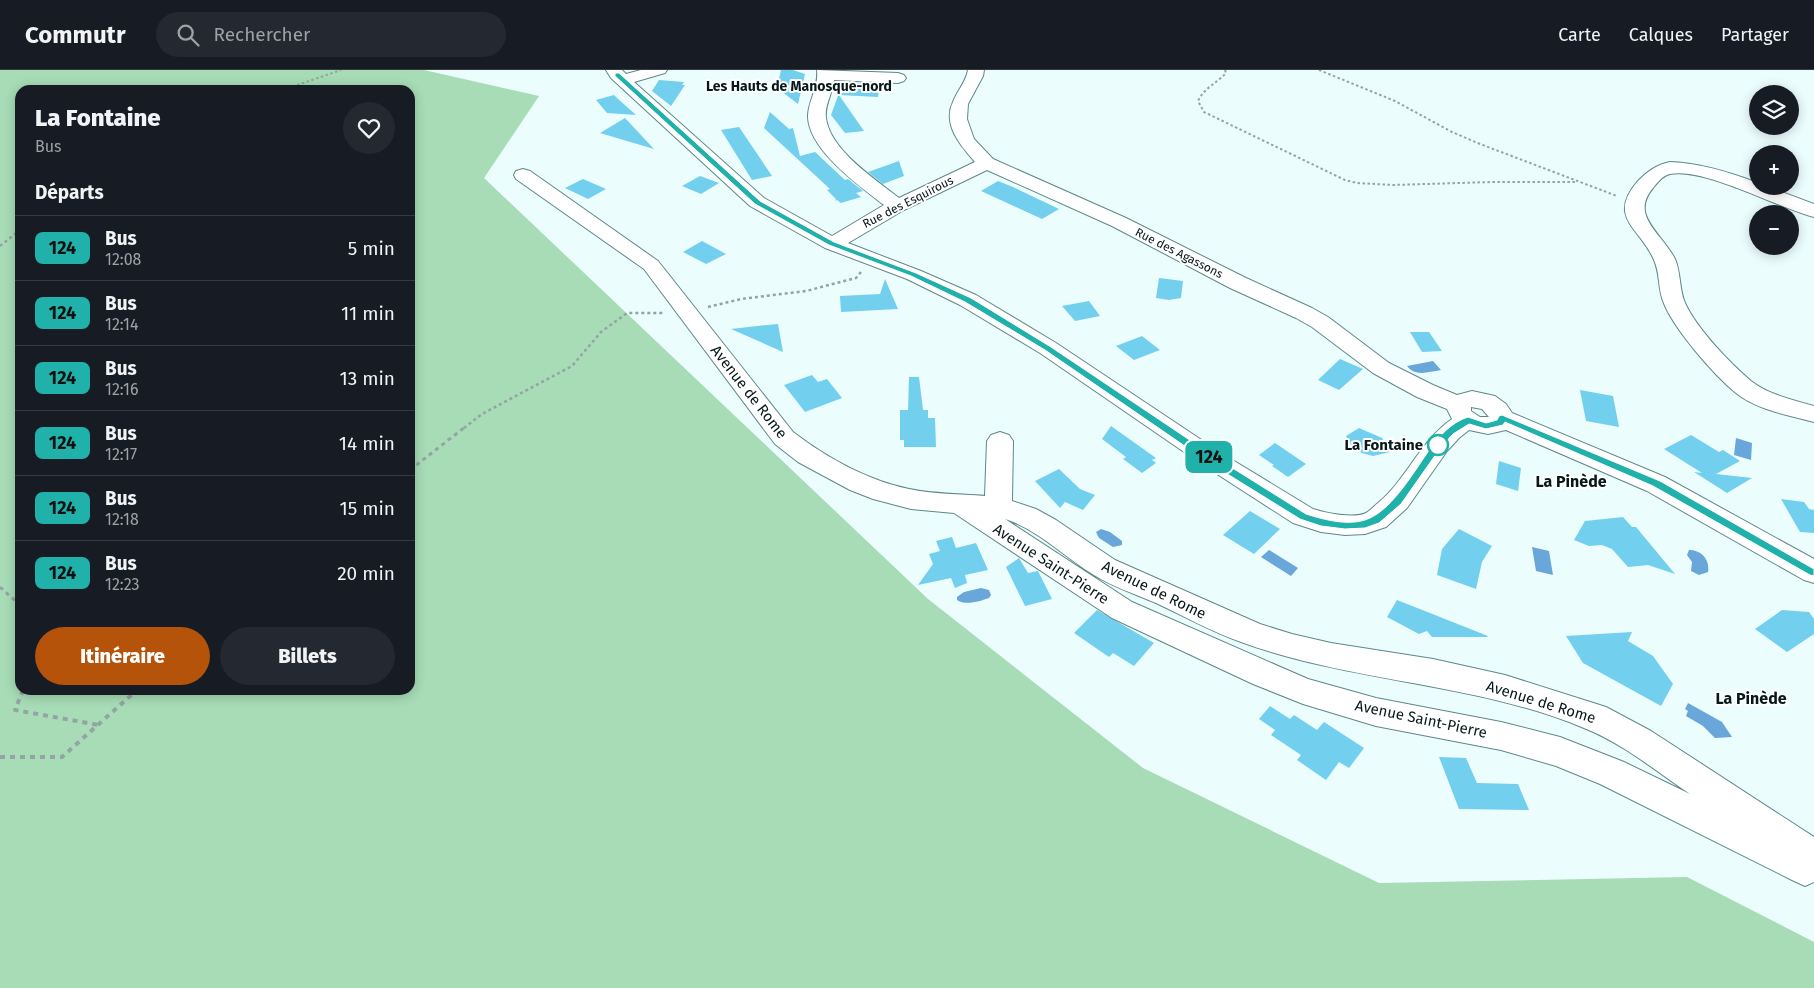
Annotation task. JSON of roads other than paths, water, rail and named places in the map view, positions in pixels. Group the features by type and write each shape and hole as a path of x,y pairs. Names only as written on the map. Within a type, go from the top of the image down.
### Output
{"street":[{"path":"614,74 659,70"},
{"name":"Rue des Agassons","path":"976,70 975,76 960,104 958,118 966,141 987,163 1118,222 1238,283 1304,313 1320,322 1381,368 1486,426 1500,423 1502,418 1656,484 1814,572"},
{"path":"897,206 845,165 831,147 820,128 817,118 825,90 826,72 898,78"},
{"path":"614,74 750,196 832,244 914,275 968,300 1048,348 1212,459 1303,516 1321,522 1345,526 1365,524 1376,520 1398,501 1463,413"},
{"name":"Rue des Esquirous","path":"832,244 897,206 987,163"},
{"path":"1814,211 1712,174 1678,167 1662,169 1655,174 1635,197 1634,202 1638,220 1656,244 1666,264 1674,303 1724,368 1751,392 1814,414"},
{"name":"Avenue de Rome","path":"523,175 635,252 650,265 784,438 795,448 859,483 882,492 911,499 998,507 1026,516 1046,527 1105,568 1128,580 1250,633 1292,647 1331,656 1433,672 1505,688 1595,717 1639,741 1814,858"},
{"path":"998,507 1000,441"},
{"name":"Avenue Saint-Pierre","path":"959,503 1122,610 1264,675 1303,691 1376,712 1501,736 1560,752 1612,773 1814,872"}],"water":[{"path":"1433,361 1441,370 1418,373 1407,366"},
{"path":"1736,438 1752,443 1751,460 1734,455"},
{"path":"1101,529 1110,532 1122,541 1122,545 1113,547 1099,538 1096,532"},
{"path":"1532,547 1549,551 1553,575 1536,571"},
{"path":"1269,550 1298,568 1291,576 1261,557"},
{"path":"1689,550 1694,550 1704,556 1708,564 1708,572 1699,575 1691,571 1692,562 1687,555"},
{"path":"981,588 989,590 991,595 989,598 969,603 957,600 957,597 964,592"},
{"path":"1688,703 1722,722 1732,737 1715,738 1703,726 1686,716 1688,711 1685,709"}],"place":[{"name":"La Fontaine","path":"1438,445"}],"district":[{"name":"Les Hauts de Manosque-nord","path":"799,86"},
{"name":"La Pinède","path":"1571,481"},
{"name":"La Pinède","path":"1751,698"}]}
